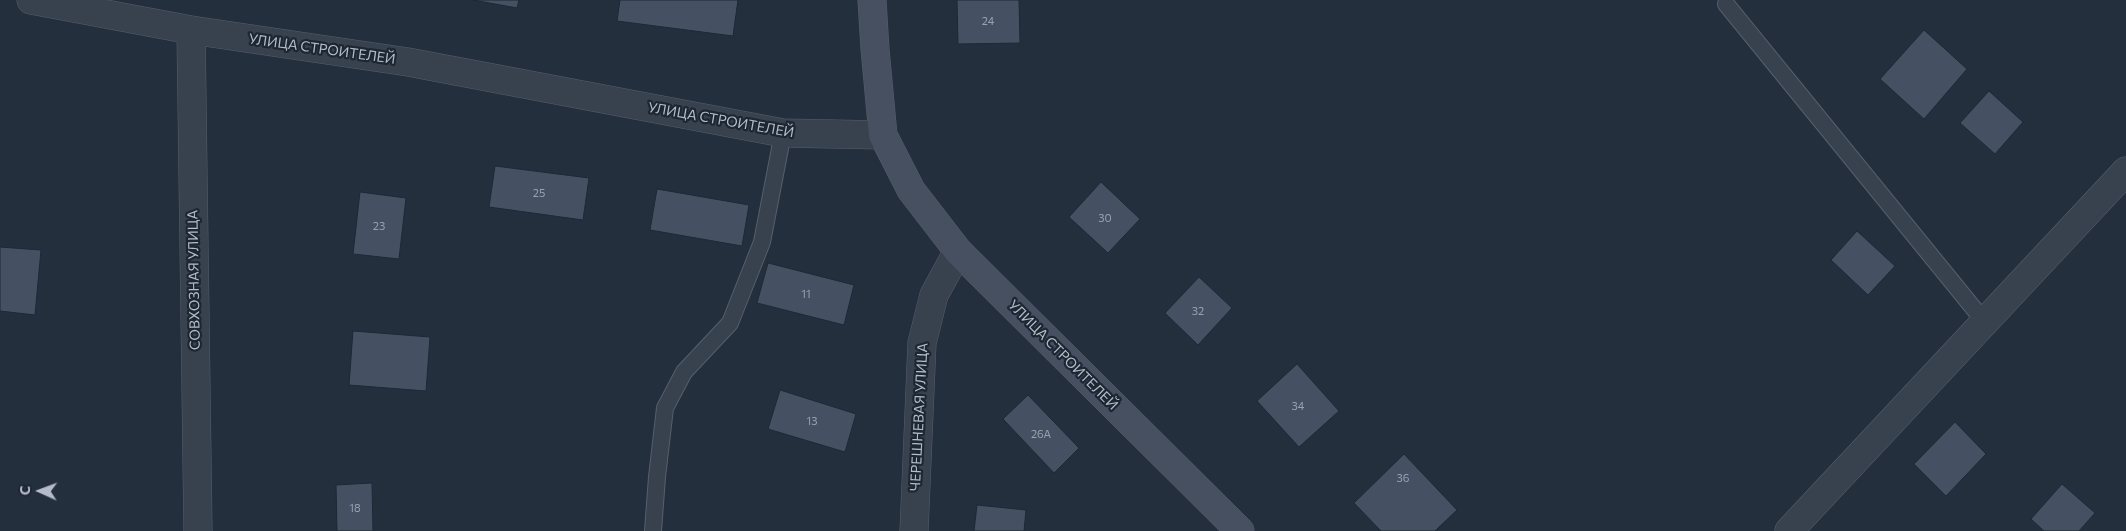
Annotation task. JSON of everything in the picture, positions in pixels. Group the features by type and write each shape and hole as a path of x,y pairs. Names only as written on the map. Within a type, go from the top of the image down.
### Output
{"street":[{"name":"УЛИЦА СТРОИТЕЛЕЙ","path":"31,0 191,30 408,62 783,133 883,135 911,190 958,251 1240,531"},
{"path":"872,0 883,135"},
{"name":"СОВХОЗНАЯ УЛИЦА","path":"191,30 198,531"},
{"path":"1789,531 1984,320 2126,171"},
{"name":"ЧЕРЕШНЕВАЯ УЛИЦА","path":"914,531 922,343 934,295 958,251"}],"lane":[{"path":"1726,4 1984,320"},
{"path":"653,531 665,408 684,372 730,323 762,242 783,133"}],"building":[{"path":"473,0 519,0 517,8"},
{"path":"620,0 738,0 733,36 617,21"},
{"path":"957,0 1019,0 1020,43 958,44"},
{"path":"1924,30 1967,69 1924,119 1880,79"},
{"path":"1989,91 2023,122 1995,154 1960,123"},
{"path":"495,166 589,178 583,220 489,207"},
{"path":"1101,182 1140,219 1108,253 1069,217"},
{"path":"657,189 749,205 742,246 650,230"},
{"path":"360,192 406,198 399,259 353,254"},
{"path":"1857,231 1895,266 1868,295 1831,260"},
{"path":"0,247 41,250 35,315 0,311"},
{"path":"768,263 854,285 844,325 757,303"},
{"path":"1199,277 1232,308 1198,345 1165,313"},
{"path":"353,331 430,337 426,391 349,385"},
{"path":"1297,364 1339,411 1299,447 1257,401"},
{"path":"780,390 856,414 845,452 768,429"},
{"path":"1028,395 1079,448 1054,473 1003,419"},
{"path":"1955,422 1986,454 1946,496 1914,464"},
{"path":"1404,454 1457,510 1435,531 1381,531 1354,503"},
{"path":"372,483 373,531 337,531 336,485"},
{"path":"2062,484 2095,513 2079,531 2044,531 2031,519"},
{"path":"977,505 1026,510 1024,531 974,531"}]}
